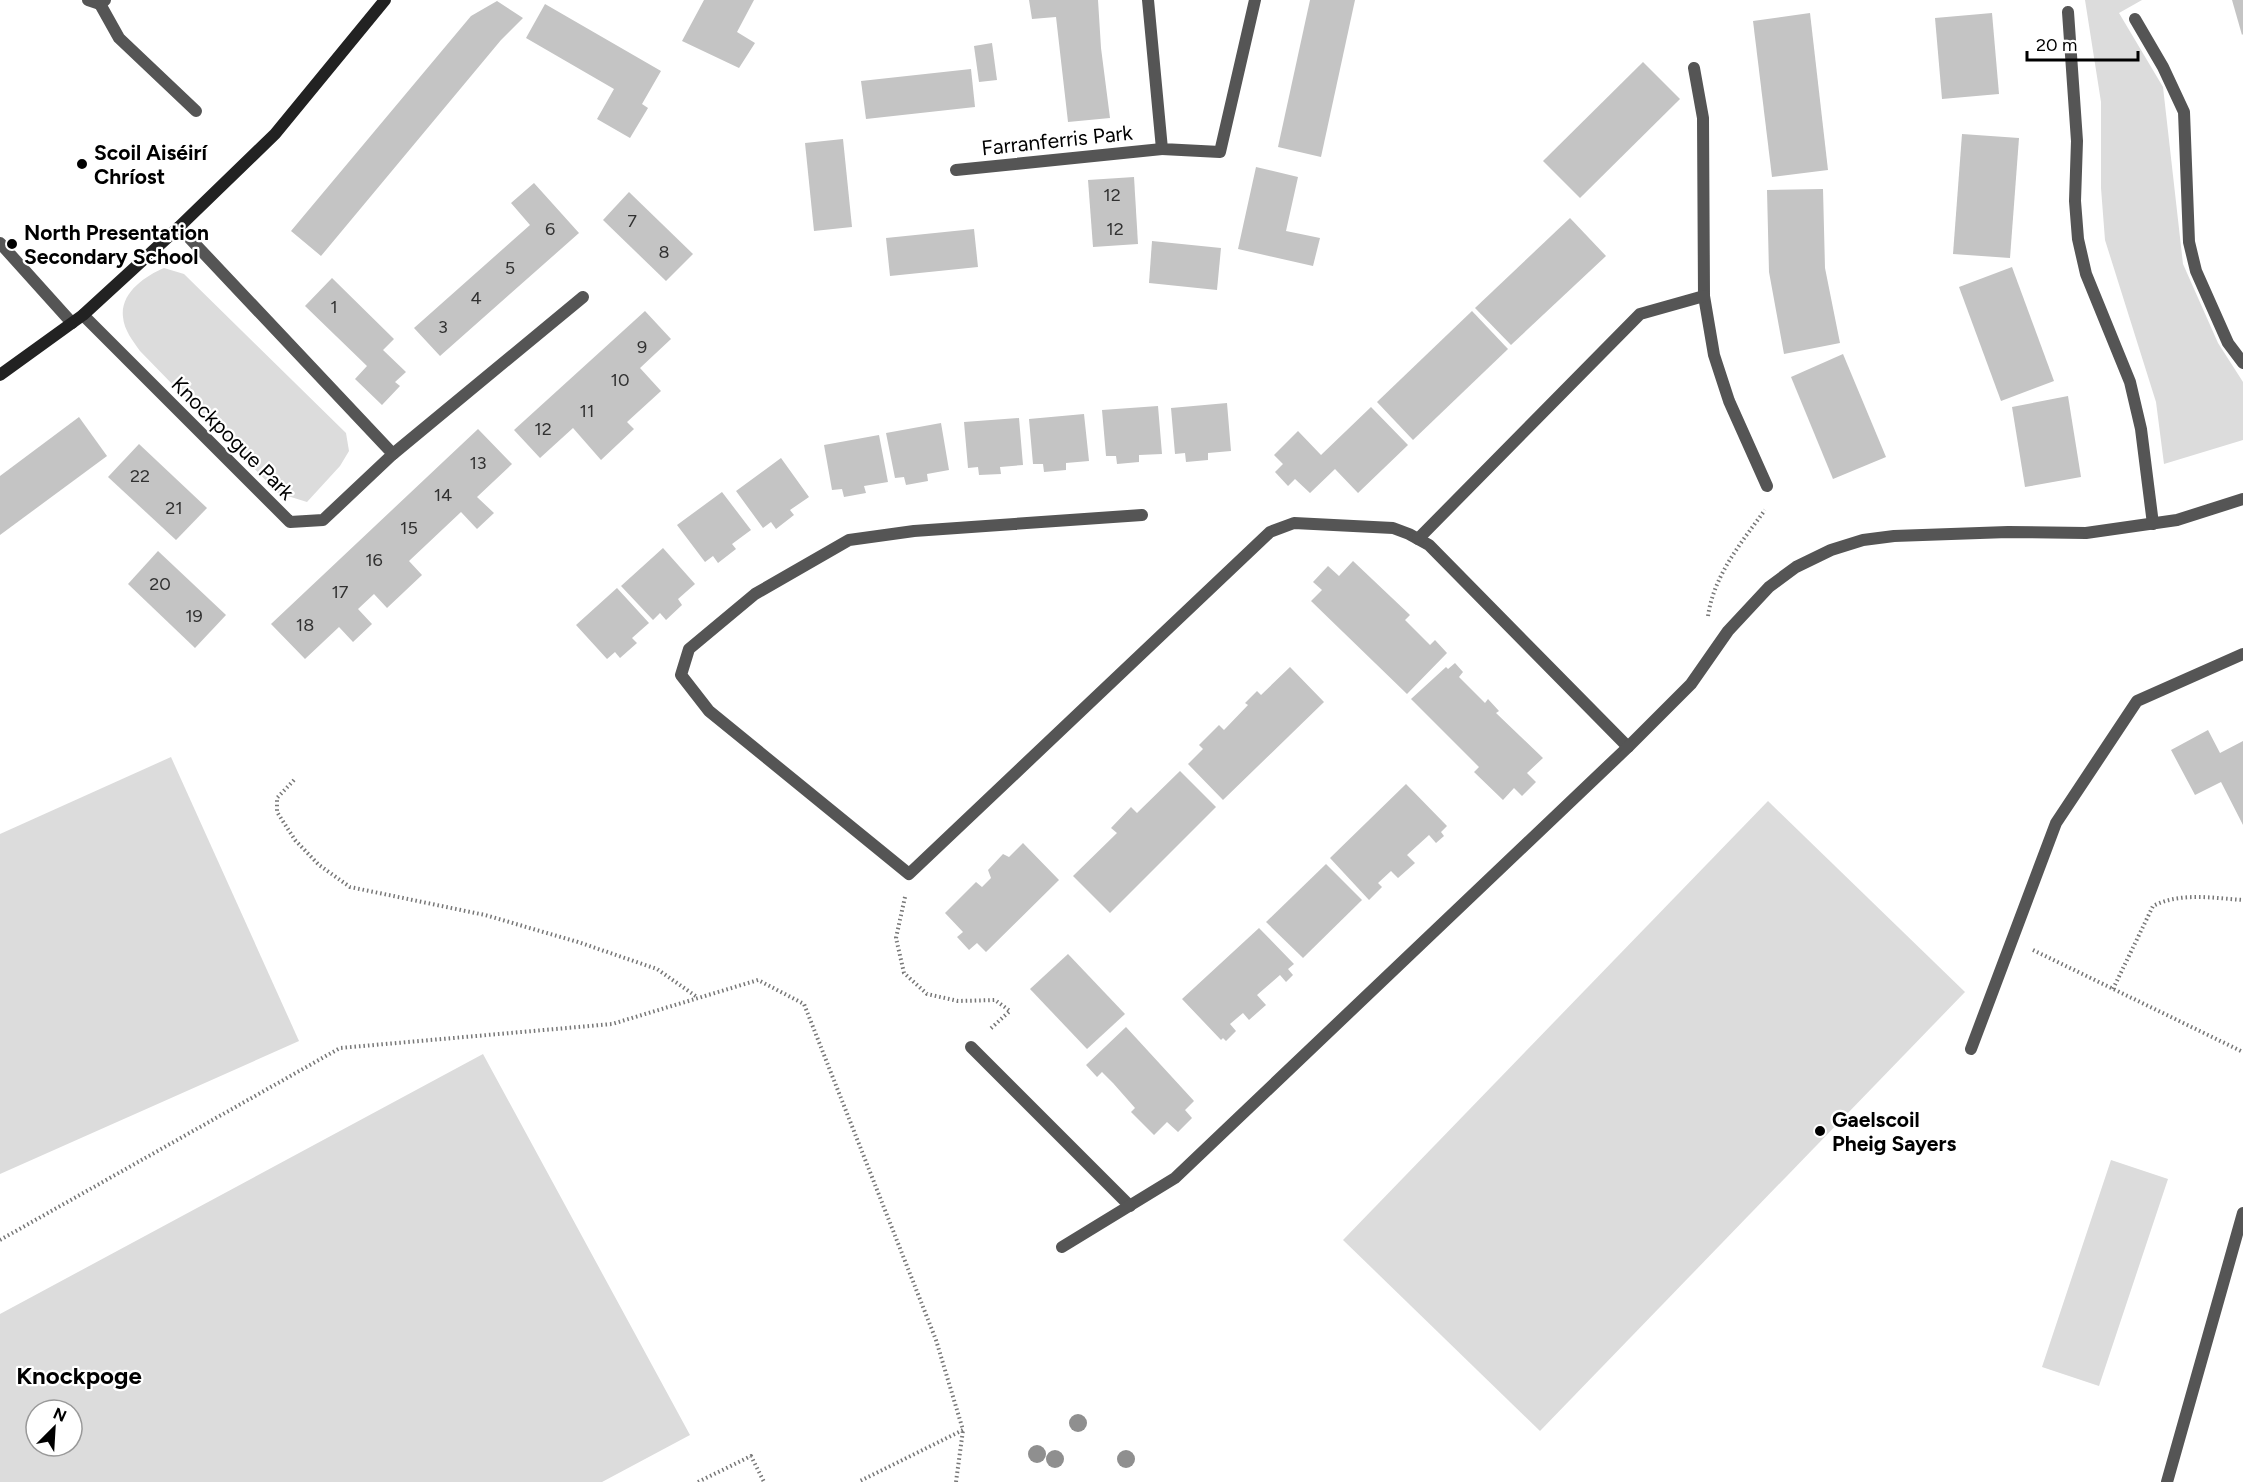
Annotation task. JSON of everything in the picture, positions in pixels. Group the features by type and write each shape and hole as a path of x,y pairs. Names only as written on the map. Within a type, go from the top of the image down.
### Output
{"street":[{"path":"0,375 83,315 179,228 275,134 385,0"},
{"name":"Farranferris Park","path":"1148,0 1162,149"},
{"name":"Farranferris Park","path":"956,170 1162,149 1220,152 1255,0"},
{"path":"98,1 119,38 196,111"},
{"path":"2068,12 2077,141 2075,201 2078,239 2086,274 2130,382 2141,429 2153,524"},
{"path":"2135,19 2163,66 2184,112 2189,242 2196,271 2223,333 2243,363"},
{"path":"1694,68 1703,118 1704,296 1717,364 1729,400 1767,486"},
{"path":"179,228 393,454"},
{"path":"0,243 72,323"},
{"path":"1418,539 1640,314 1704,296"},
{"name":"Knockpogue Park","path":"83,315 290,522 323,520 393,454 583,297"},
{"path":"1062,1247 1174,1178 1628,747 1691,684 1728,631 1768,587 1796,567 1831,550 1863,540 1894,536 2008,532 2086,533 2177,520 2243,499"},
{"path":"1142,515 914,531 849,540 755,594 689,649 681,675 709,711 909,874 1270,532 1294,523 1393,528 1429,545 1628,747"},
{"path":"1971,1049 2056,824 2137,701 2243,654"},
{"path":"971,1047 1130,1206"},
{"path":"2167,1482 2243,1214"}],"path":[{"path":"1728,631 1707,623 1710,601 1729,558 1775,497 1767,486"},
{"path":"294,780 277,798 277,812 295,840 311,857 350,887 485,915 579,942 657,969 698,997"},
{"path":"909,874 896,938 904,973 927,994 958,1001 995,1000 1010,1011 971,1047"},
{"path":"2113,989 2153,906 2166,899 2196,897 2243,900"},
{"path":"2012,940 2243,1052"},
{"path":"0,1240 340,1048 612,1024 758,980 804,1004 936,1340 963,1430 956,1482"},
{"path":"858,1482 963,1430"},
{"path":"698,1482 751,1456 764,1482"}],"shaded area":[{"path":"2085,0 2142,0 2119,13 2163,87 2183,264 2218,343 2243,382 2243,440 2164,464 2156,402 2105,240 2101,188 2101,102"},
{"path":"164,268 184,274 346,433 349,451 340,466 307,502 278,493 140,351 129,335 123,317 125,300 142,281"},
{"path":"171,757 299,1041 0,1174 0,834"},
{"path":"1768,801 1965,992 1540,1431 1343,1240"},
{"path":"483,1054 690,1435 602,1482 0,1482 0,1314"},
{"path":"2111,1160 2168,1179 2099,1386 2042,1367"}],"building":[{"path":"704,0 754,0 737,32 755,43 739,68 682,41"},
{"path":"1029,0 1098,0 1101,48 1110,118 1068,122 1056,17 1032,19"},
{"path":"1310,0 1355,0 1321,157 1278,147"},
{"path":"2232,0 2243,0 2242,35"},
{"path":"497,1 523,18 501,40 321,256 291,231 471,16"},
{"path":"545,4 661,71 642,104 648,108 630,138 597,119 614,89 526,38"},
{"path":"1810,13 1828,170 1772,177 1753,21"},
{"path":"1992,13 1999,94 1942,99 1935,18"},
{"path":"992,43 997,80 979,82 974,46"},
{"path":"1643,62 1680,99 1580,198 1543,161"},
{"path":"971,69 975,107 866,119 861,81"},
{"path":"1962,134 2019,138 2010,258 1953,254"},
{"path":"843,139 852,227 814,231 805,143"},
{"path":"1256,167 1298,177 1286,231 1320,238 1313,266 1238,249"},
{"path":"1134,177 1138,244 1093,247 1088,180"},
{"path":"534,183 579,233 440,356 414,328 530,225 511,203"},
{"path":"1823,189 1825,268 1840,343 1784,354 1769,272 1767,190"},
{"path":"629,192 693,254 666,281 603,220"},
{"path":"1570,218 1606,256 1511,345 1475,308"},
{"path":"974,229 978,267 890,276 886,238"},
{"path":"1152,241 1221,248 1217,290 1149,283"},
{"path":"2012,267 2054,381 2001,401 1959,287"},
{"path":"332,278 394,339 383,350 406,372 395,382 400,386 382,405 355,379 367,366 305,306"},
{"path":"645,311 671,339 640,368 661,391 627,422 634,429 601,460 573,428 540,458 514,430"},
{"path":"1472,311 1508,349 1413,440 1377,402"},
{"path":"1843,354 1886,457 1833,479 1791,377"},
{"path":"2068,396 2081,477 2025,487 2012,407"},
{"path":"1227,403 1231,451 1208,453 1208,460 1186,462 1185,453 1175,454 1171,408"},
{"path":"1158,406 1162,454 1139,455 1139,462 1117,464 1116,456 1106,456 1102,410"},
{"path":"1371,407 1408,445 1358,493 1335,469 1310,493 1295,479 1288,486 1275,472 1283,464 1274,455 1298,431 1321,455"},
{"path":"1084,414 1089,461 1066,463 1066,470 1044,472 1043,464 1033,464 1029,419"},
{"path":"79,417 107,456 0,535 0,476"},
{"path":"1019,418 1023,465 1000,467 1001,474 979,475 978,467 968,468 964,422"},
{"path":"941,423 949,470 927,474 928,481 906,485 904,477 895,478 886,433"},
{"path":"478,429 512,464 477,497 494,513 477,529 461,512 409,561 422,575 387,608 374,594 358,609 372,624 353,642 339,627 305,659 271,624"},
{"path":"879,435 888,482 864,486 866,493 844,497 842,489 832,490 824,445"},
{"path":"139,444 207,508 176,540 108,477"},
{"path":"781,458 809,497 790,510 794,515 776,529 771,522 763,528 736,491"},
{"path":"722,492 751,530 732,544 736,549 718,563 713,556 705,562 677,525"},
{"path":"663,548 695,584 678,599 682,605 666,620 660,613 653,620 621,586"},
{"path":"158,551 226,615 195,648 128,584"},
{"path":"1353,561 1410,615 1405,620 1430,645 1435,640 1447,653 1407,694 1311,601 1322,590 1313,582 1328,566 1339,576"},
{"path":"617,588 649,623 632,638 637,643 620,658 615,652 607,659 576,625"},
{"path":"1455,663 1463,672 1459,677 1485,703 1488,699 1499,711 1496,713 1543,758 1527,773 1536,782 1522,796 1514,788 1503,800 1474,772 1479,767 1411,699 1446,667 1448,669"},
{"path":"1290,667 1324,702 1223,800 1188,764 1203,749 1199,745 1219,725 1224,730 1248,705 1245,703 1257,691 1261,695"},
{"path":"2208,730 2220,753 2243,741 2243,825 2221,782 2195,795 2171,750"},
{"path":"1180,771 1216,807 1110,913 1073,876 1117,833 1111,828 1131,807 1137,813"},
{"path":"1406,784 1447,826 1441,832 1444,836 1436,843 1429,835 1407,855 1415,863 1398,878 1391,871 1378,883 1382,887 1369,900 1330,858"},
{"path":"1023,843 1059,880 986,952 977,943 969,950 957,937 963,932 945,913 976,882 982,887 991,878 988,870 1003,854 1009,857"},
{"path":"1326,864 1362,900 1303,958 1266,922"},
{"path":"1259,928 1294,964 1288,969 1293,975 1286,982 1280,975 1257,995 1266,1005 1249,1020 1243,1013 1230,1024 1236,1031 1226,1041 1223,1038 1221,1040 1182,999"},
{"path":"1068,954 1125,1014 1087,1049 1030,989"},
{"path":"1126,1027 1194,1101 1185,1110 1192,1118 1178,1132 1167,1122 1154,1135 1131,1112 1135,1108 1113,1083 1102,1072 1097,1077 1086,1065"}],"place":[{"name":"Scoil Aiséirí Chríost","path":"82,164"},
{"name":"North Presentation Secondary School","path":"12,244"},
{"name":"Gaelscoil Pheig Sayers","path":"1820,1131"}],"district":[{"name":"Knockpoge","path":"79,1375"}]}
